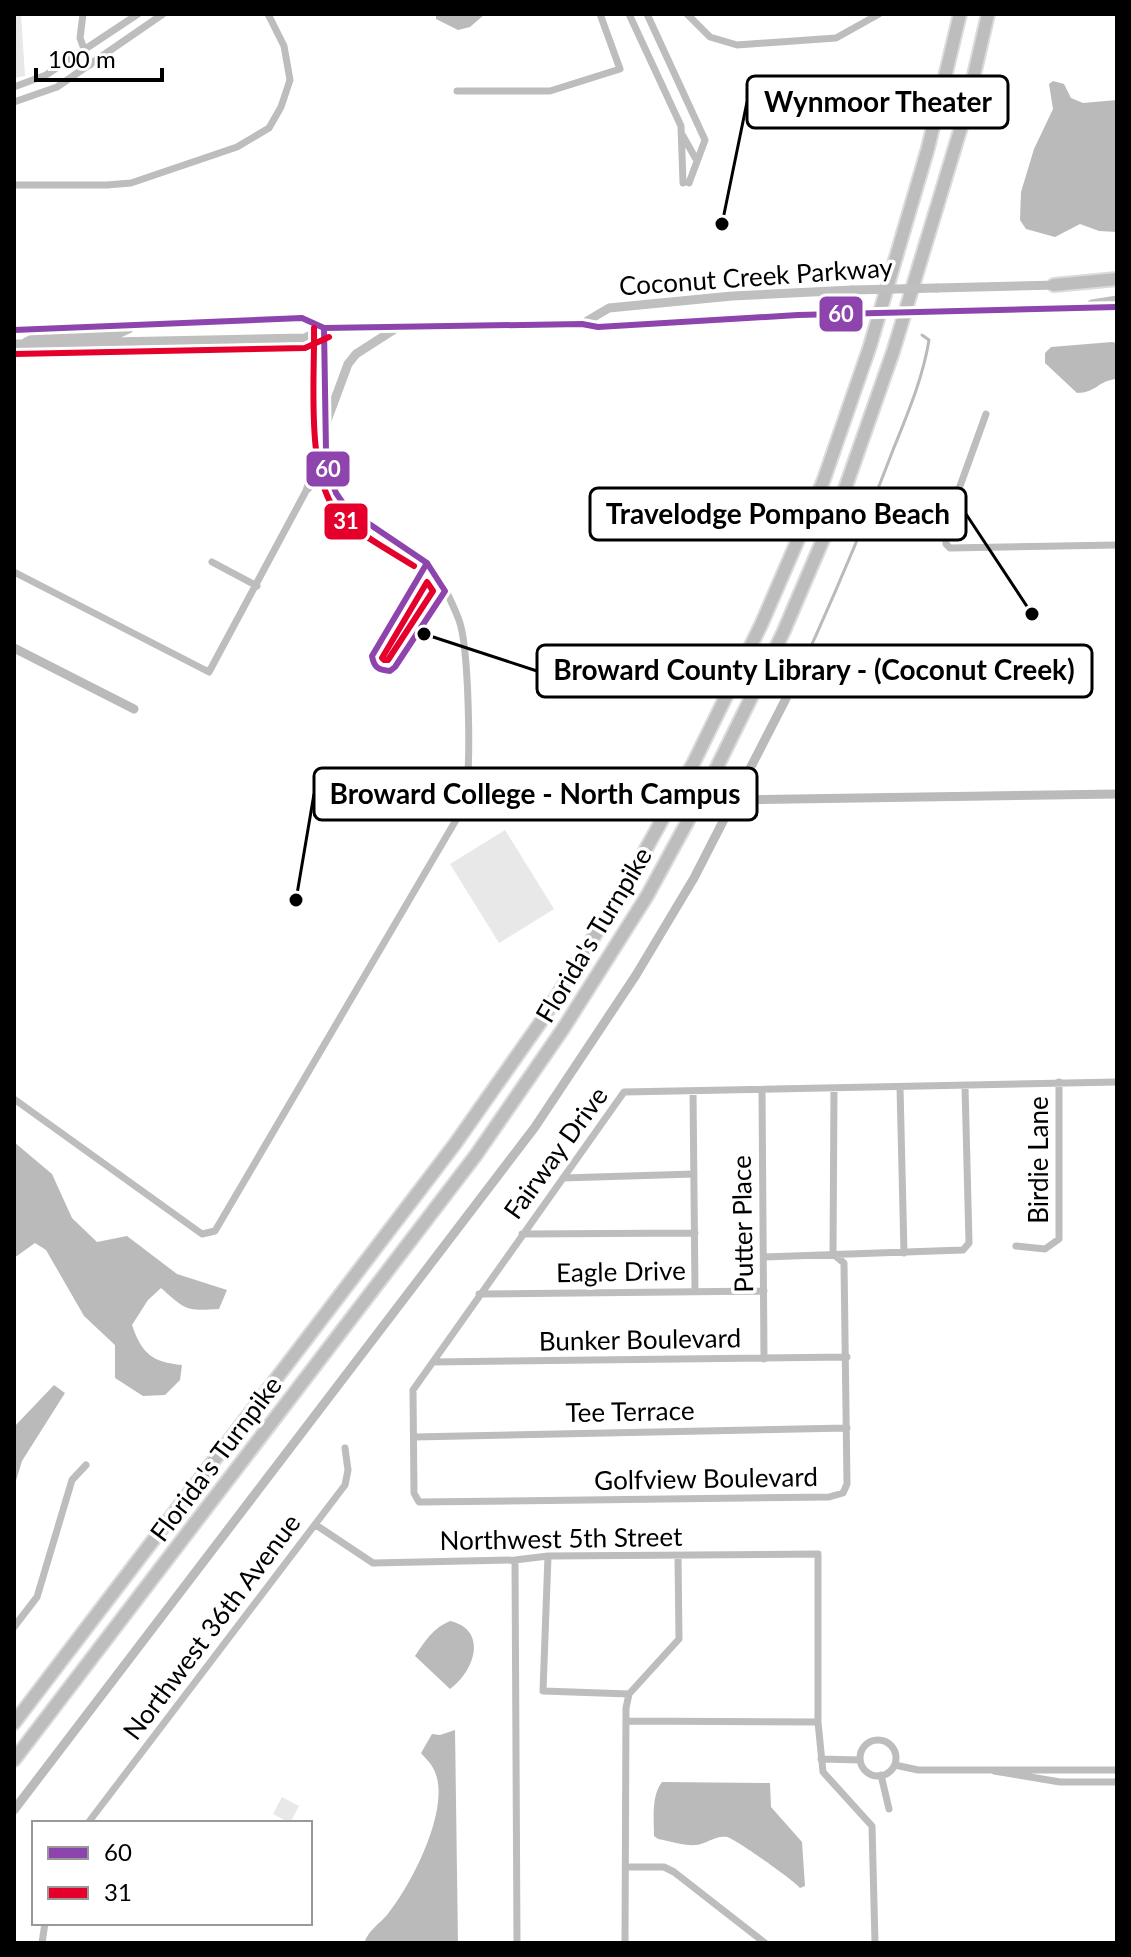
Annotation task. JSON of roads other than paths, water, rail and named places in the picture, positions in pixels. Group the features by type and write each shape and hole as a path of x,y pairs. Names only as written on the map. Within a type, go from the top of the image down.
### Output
{"highway":[{"name":"Florida's Turnpike","path":"14,1723 455,1144 540,1023 625,887 694,762 741,666 823,482 870,346 928,148 960,14"},
{"name":"Florida's Turnpike","path":"14,1760 476,1155 563,1029 647,896 714,773 783,633 846,486 893,352 961,129 988,14"},
{"path":"1054,285 1117,281"}],"main road":[{"name":"Coconut Creek Parkway","path":"582,324 609,308 732,296 1054,285"},
{"path":"1081,308 1117,300"},
{"path":"1081,308 1117,307"},
{"name":"Coconut Creek Parkway","path":"14,330 302,318 324,328 582,324 598,327 854,313 1081,308"},
{"path":"18,344 38,336 120,333 136,326"},
{"path":"325,426 348,364 356,354 398,327"},
{"name":"Coconut Creek Parkway","path":"18,344 305,338 324,328"}],"street":[{"path":"83,14 80,38 90,65"},
{"path":"14,87 46,75 138,14"},
{"path":"14,102 57,87 163,14"},
{"path":"14,185 131,183 237,147 269,128 281,107 290,80 284,46 268,14"},
{"path":"457,91 550,91 620,69 600,14"},
{"path":"629,14 678,119 686,183 705,140 647,14"},
{"path":"687,14 710,37 737,45 836,38 879,14"},
{"path":"660,80 676,75"},
{"path":"678,119 695,114"},
{"path":"681,134 697,161"},
{"path":"14,1099 202,1234 215,1231 456,820 466,793 468,769 465,646 460,621 427,563 347,509 336,493 329,474 325,426 324,328"},
{"path":"986,414 946,525 946,544 950,548 1117,545"},
{"path":"14,572 209,672 306,491 325,426"},
{"path":"306,491 315,480 329,474"},
{"path":"212,562 257,586"},
{"name":"Birdie Lane","path":"1016,1246 1045,1249 1059,1239 1059,1082"},
{"name":"Fairway Drive","path":"419,1502 414,1493 413,1390 624,1092 1117,1082"},
{"path":"764,1257 963,1250 969,1243 965,1086"},
{"path":"900,1087 904,1253"},
{"name":"Golfview Boulevard","path":"419,1502 829,1497 843,1493 847,1484 847,1357 844,1263 833,1254 834,1089"},
{"name":"Putter Place","path":"762,1090 764,1359"},
{"path":"693,1091 695,1291"},
{"path":"563,1178 694,1174"},
{"path":"522,1234 695,1233"},
{"name":"Eagle Drive","path":"479,1294 764,1291"},
{"name":"Bunker Boulevard","path":"433,1362 847,1357"},
{"name":"Tee Terrace","path":"414,1437 847,1428"},
{"name":"Northwest 36th Avenue","path":"90,1821 345,1485 348,1470 345,1448"},
{"path":"14,1627 37,1597 72,1480 86,1465"},
{"name":"Northwest 5th Street","path":"316,1525 373,1563 515,1560 548,1556 818,1554 818,1722"},
{"path":"548,1556 543,1691 629,1694"},
{"path":"625,1943 626,1721 629,1694 679,1639 678,1557"},
{"path":"515,1560 517,1943"},
{"path":"626,1721 818,1722 823,1772 872,1826 875,1943"},
{"path":"883,1740 893,1747 896,1759 892,1770 881,1775 869,1773 860,1760 865,1745 883,1740"},
{"path":"821,1759 860,1760"},
{"path":"895,1765 918,1770 1117,1770"},
{"path":"984,1769 1046,1781 1117,1782"},
{"path":"881,1775 889,1809"},
{"path":"626,1867 664,1867 674,1872 765,1943"}],"waterway":[{"path":"798,675 859,535 914,396 929,340 922,335"},
{"path":"14,648 134,709"},
{"path":"14,1810 535,1127 636,975 694,878 798,675"},
{"path":"734,800 1117,794"}],"place":[{"name":"Wynmoor Theater","path":"722,224"},
{"name":"Travelodge Pompano Beach","path":"1032,614"},
{"name":"Broward County Library - (Coconut Creek)","path":"424,634"},
{"name":"Broward College - North Campus","path":"296,900"}]}
